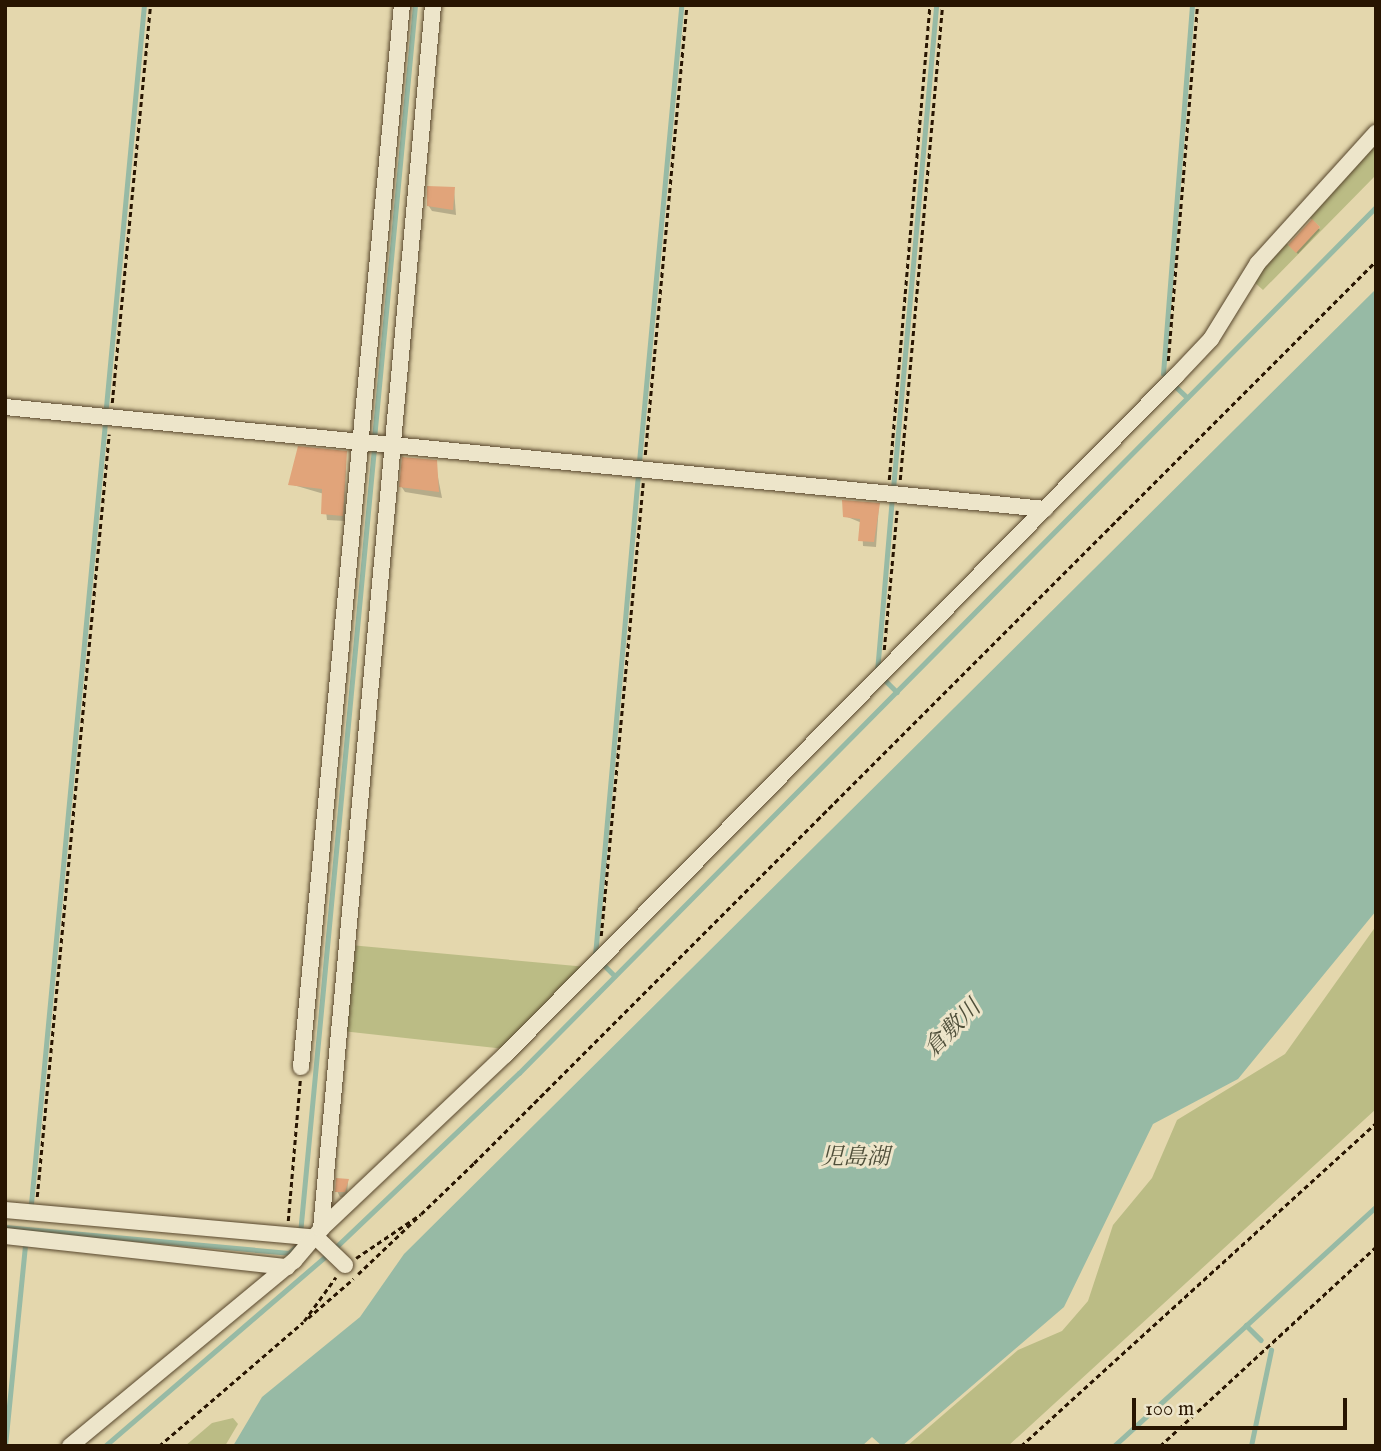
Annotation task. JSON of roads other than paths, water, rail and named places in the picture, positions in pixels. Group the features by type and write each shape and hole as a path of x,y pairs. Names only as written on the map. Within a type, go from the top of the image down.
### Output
{"street":[{"path":"303,1244 375,442 402,5"},
{"path":"301,1067 375,442 433,5"},
{"path":"70,1446 303,1244 606,954 1211,339 1258,263 1376,133"},
{"path":"5,407 1045,509"},
{"path":"5,1210 303,1244 342,1262"},
{"path":"5,1236 303,1244"}],"water":[{"name":"児島湖","path":"1376,289 1376,911 1238,1079 1153,1124 1064,1307 902,1446 882,1446 872,1437 862,1446 233,1446 262,1397 360,1317 404,1254"}],"waterway":[{"path":"106,407 144,5"},
{"path":"374,439 415,5"},
{"path":"639,462 681,5"},
{"path":"893,489 936,5"},
{"path":"1163,374 1192,5"},
{"path":"334,1249 519,1073 1376,207"},
{"path":"1174,385 1187,397"},
{"path":"31,1204 105,422"},
{"path":"300,1234 374,448"},
{"path":"595,956 638,474"},
{"path":"877,672 892,498"},
{"path":"885,680 897,692"},
{"path":"602,963 615,976"},
{"path":"1114,1446 1376,1207"},
{"path":"5,1227 289,1253 298,1245"},
{"path":"5,1446 25,1244"},
{"path":"105,1446 327,1255"},
{"path":"1246,1325 1261,1340"},
{"path":"1251,1446 1271,1350"}],"water label":[{"name":"倉敷川","path":"953,1029"}]}
